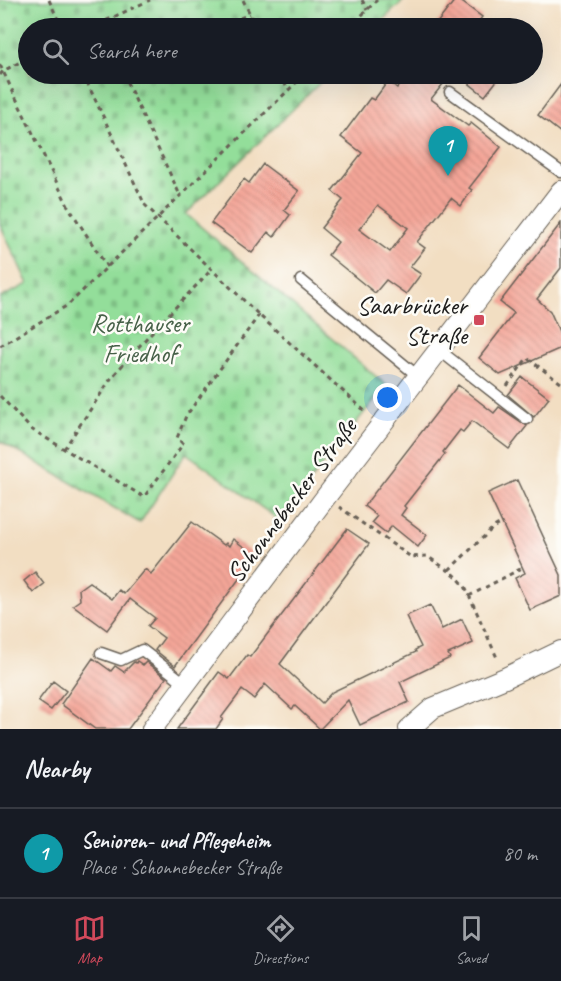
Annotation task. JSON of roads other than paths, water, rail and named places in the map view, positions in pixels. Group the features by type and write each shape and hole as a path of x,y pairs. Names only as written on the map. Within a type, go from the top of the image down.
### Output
{"street":[{"name":"Schonnebecker Straße","path":"152,729 325,498 561,191"},
{"path":"409,729 433,708 505,678 561,651"}],"lane":[{"path":"450,92 561,172"},
{"path":"301,280 419,378"},
{"path":"440,350 527,419"},
{"path":"101,653 121,660 142,650 186,684"}],"place":[{"name":"Senioren- und Pflegeheim","path":"448,176"},
{"name":"Saarbrücker Straße","path":"479,320"}],"park label":[{"name":"Rotthauser Friedhof","path":"140,338"}]}
